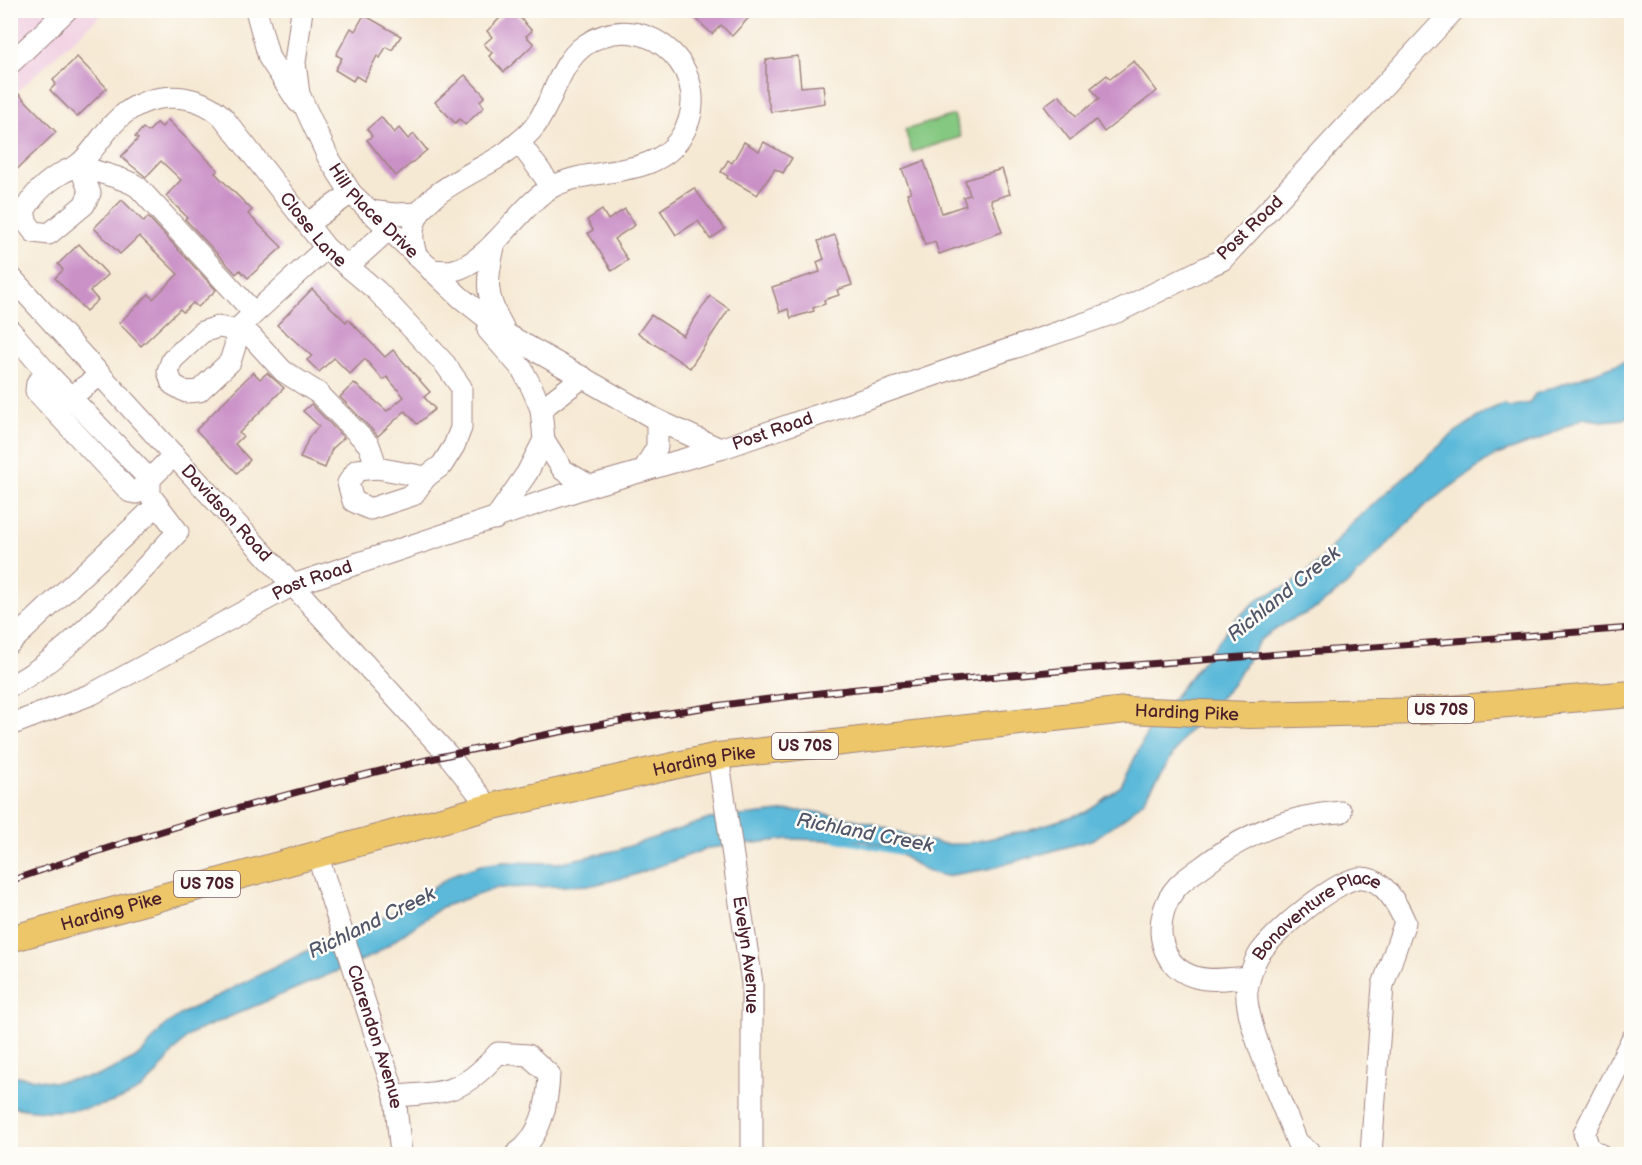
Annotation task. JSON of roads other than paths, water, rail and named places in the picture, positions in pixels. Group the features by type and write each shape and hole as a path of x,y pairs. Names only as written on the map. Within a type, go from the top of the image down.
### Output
{"main road":[{"name":"Harding Pike","path":"10,939 489,807 718,756 1126,710 1250,715 1423,711 1632,694"}],"street":[{"path":"10,64 68,10"},
{"name":"Hill Place Drive","path":"256,10 269,58 305,112 351,193 459,297 522,369 541,409 544,441 563,470 590,486"},
{"name":"Hill Place Drive","path":"302,10 295,63 296,80 305,112"},
{"name":"Post Road","path":"10,725 92,694 293,585 590,486 720,449 1117,312 1222,260 1454,10"},
{"path":"621,33 651,38 677,57 691,85 693,98 687,123 678,141 653,160 571,178 552,186 495,242 454,270 424,263 412,233 418,213 447,187 503,155 535,126 574,55 594,40 621,33"},
{"name":"Close Lane","path":"254,313 145,193 132,183 101,175 79,164 116,120 136,107 168,96 199,100 222,116 326,248 377,291 445,364 461,387 461,428 454,446 441,465 426,477 413,495 370,509 353,501 348,483 357,470 377,468"},
{"path":"519,142 552,186"},
{"path":"308,224 351,193"},
{"path":"369,211 395,214 418,213"},
{"path":"348,266 388,230"},
{"path":"495,242 488,276 490,306 508,335"},
{"path":"326,248 236,330 251,336 284,371 318,393 369,445 377,468 426,477"},
{"name":"Davidson Road","path":"13,284 174,454 448,755 489,807"},
{"name":"Hill Place Drive","path":"459,297 508,335 657,420 720,449"},
{"path":"10,686 27,678 82,632 178,531 150,495 150,480 14,341"},
{"path":"49,375 35,388 130,492 136,493 174,454"},
{"path":"70,397 101,375"},
{"path":"541,409 583,377"},
{"path":"643,471 657,447 657,420"},
{"path":"495,519 528,473 544,441"},
{"path":"10,643 157,505"},
{"name":"Evelyn Avenue","path":"718,756 752,983 752,1155"},
{"path":"1250,977 1197,978 1173,963 1161,930 1161,912 1167,900 1179,885 1225,849 1250,835 1304,816 1341,812"},
{"name":"Clarendon Avenue","path":"317,854 395,1096 401,1155"},
{"name":"Bonaventure Place","path":"1311,1155 1297,1142 1256,1036 1247,992 1259,954 1289,920 1350,879 1363,878 1377,882 1389,894 1405,922 1383,985 1371,1155"},
{"path":"1599,1155 1589,1148 1584,1133 1632,1039"},
{"path":"395,1096 448,1092 479,1074 498,1053 528,1055 549,1074 548,1095 528,1146 516,1155"}],"water":[{"path":"1631,359 1631,415 1623,419 1602,421 1583,418 1541,439 1494,456 1428,503 1350,582 1317,608 1287,622 1260,640 1232,685 1186,734 1144,800 1128,815 1094,839 988,869 945,876 926,871 890,848 863,841 789,839 709,848 631,876 593,885 497,888 442,907 374,955 192,1033 180,1044 152,1079 139,1090 123,1098 104,1105 65,1111 45,1111 11,1106 10,1075 54,1082 98,1076 134,1059 144,1051 164,1026 183,1013 327,941 363,928 406,906 454,874 481,865 502,862 558,863 618,850 709,819 790,811 811,811 867,822 914,838 945,844 965,844 1025,831 1086,812 1121,786 1149,729 1235,620 1260,598 1292,584 1317,564 1351,524 1454,433 1487,411 1503,404 1509,407 1529,403 1535,394"}],"waterway":[{"name":"Richland Creek","path":"834,839 902,853"}],"railway":[{"path":"10,881 181,825 355,777 530,738 708,707 844,690 980,678 1632,628"}]}
